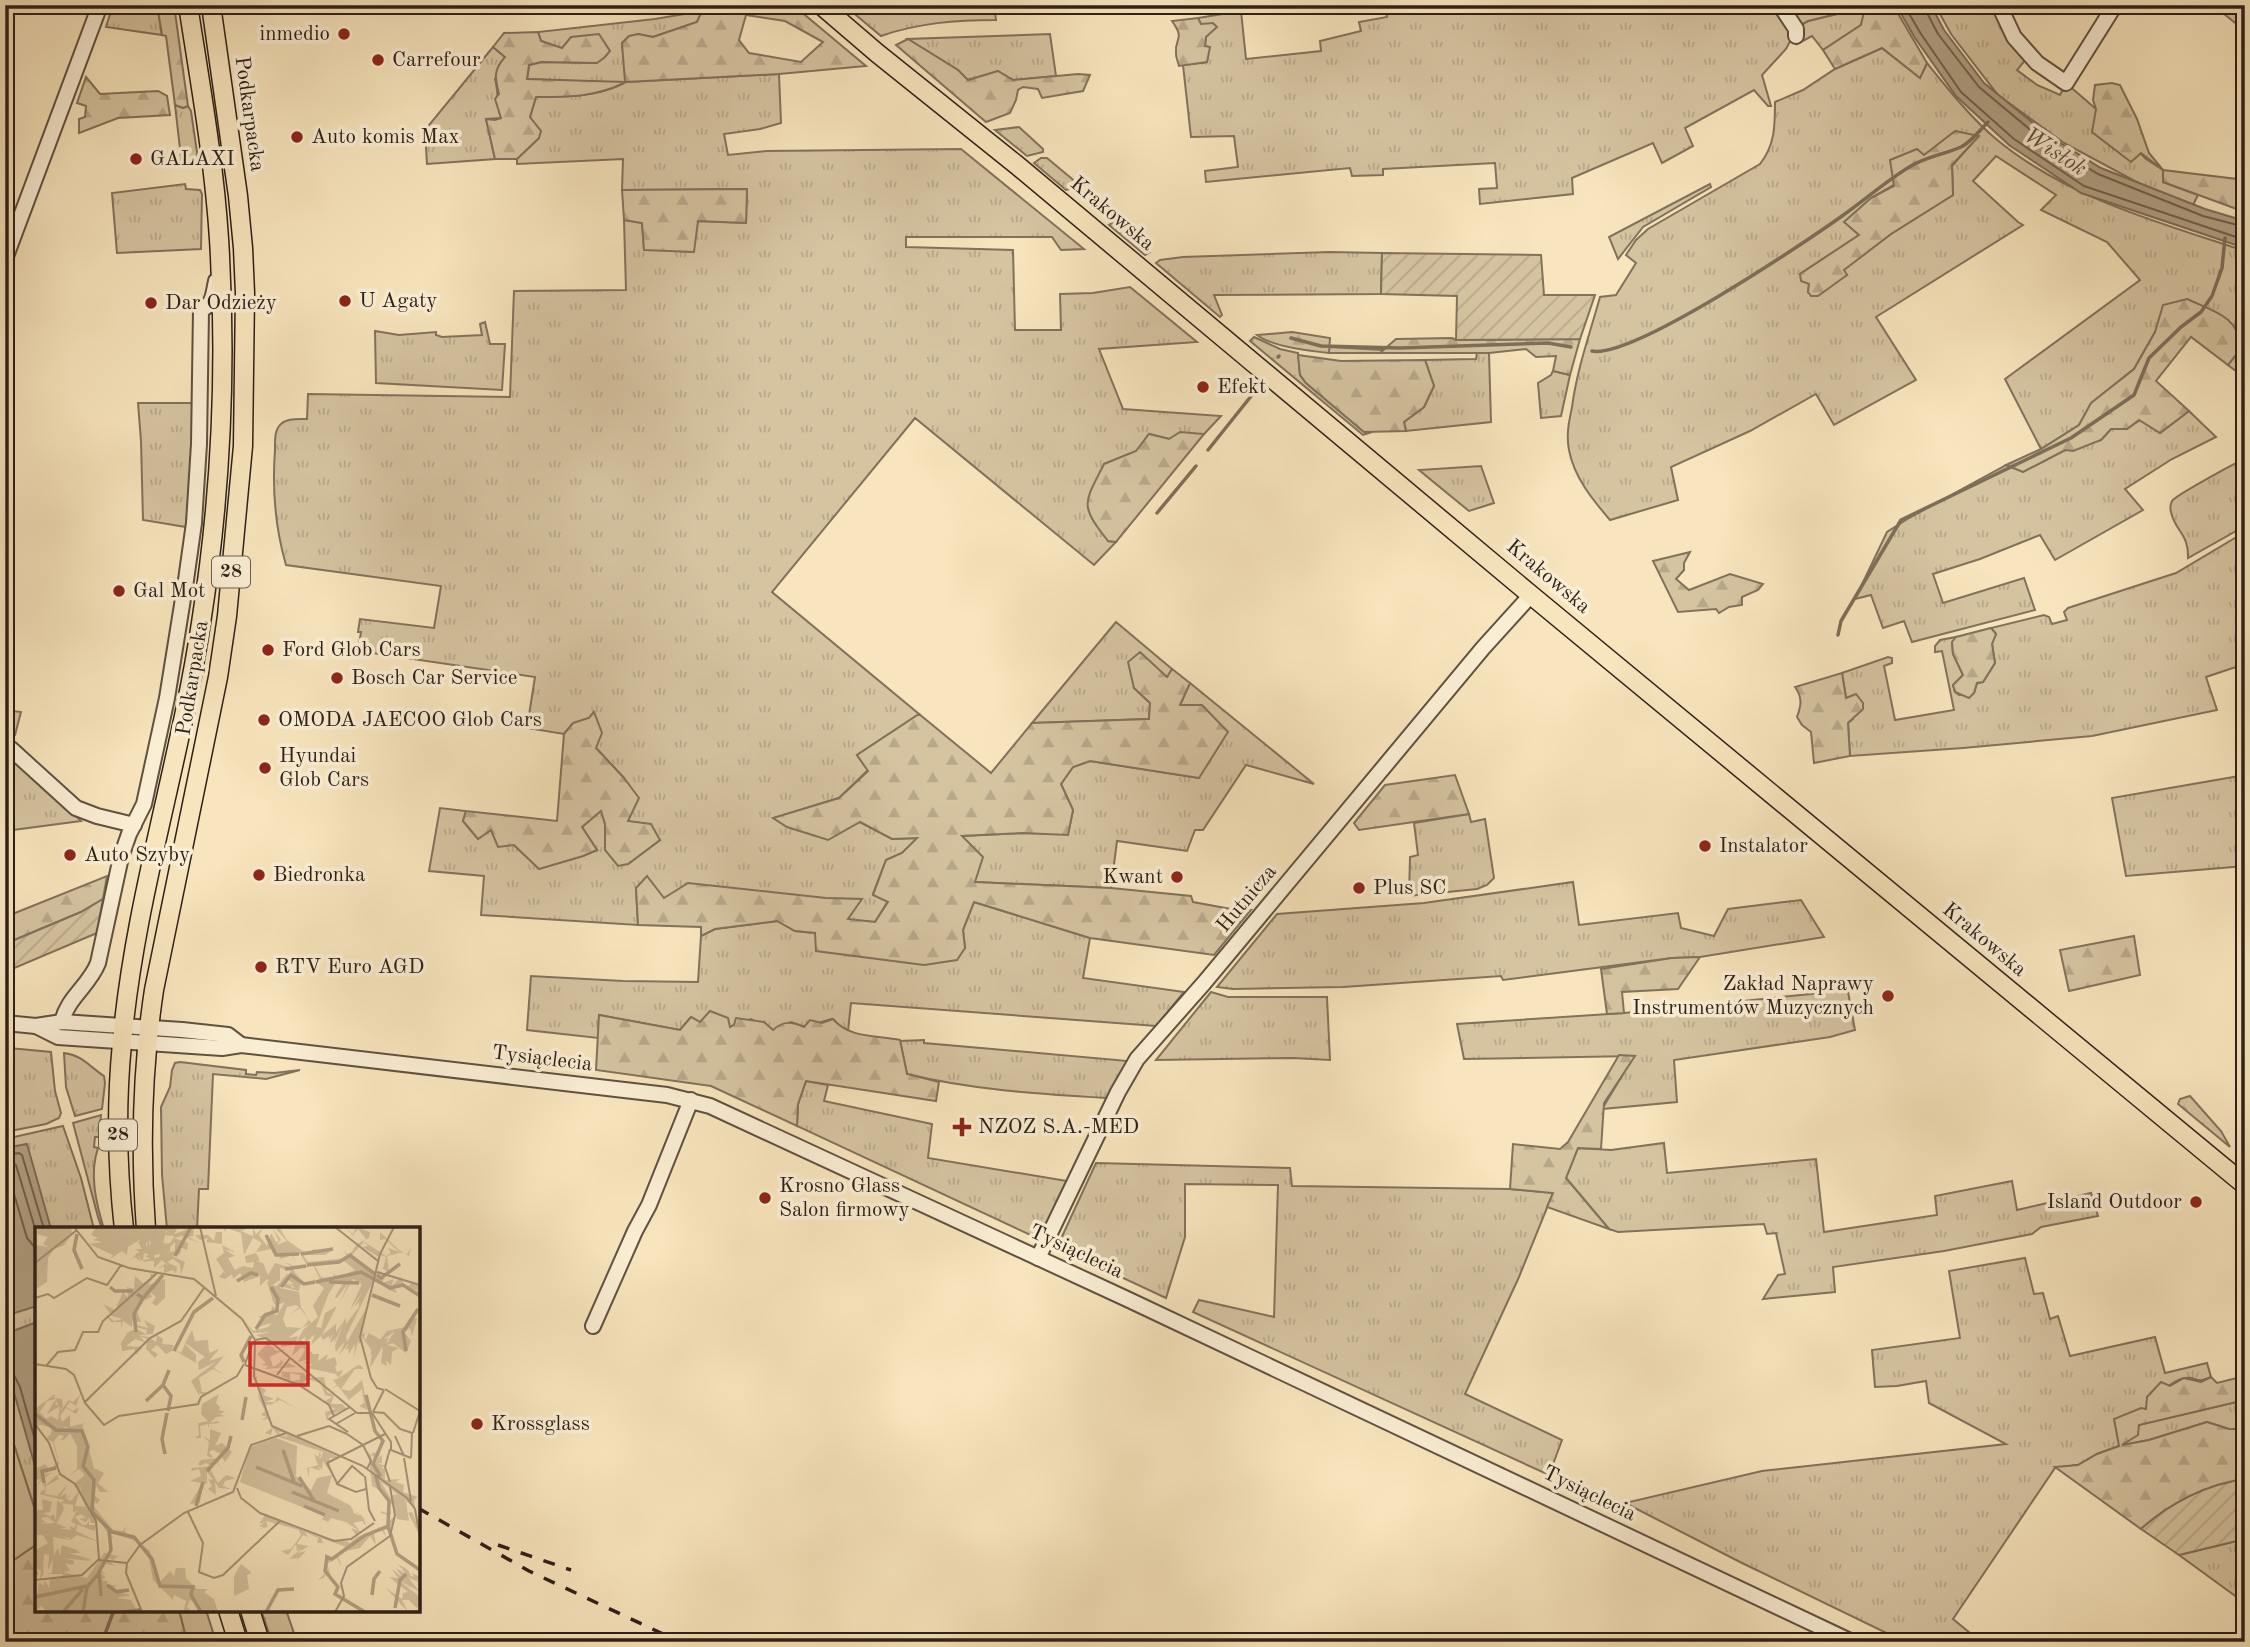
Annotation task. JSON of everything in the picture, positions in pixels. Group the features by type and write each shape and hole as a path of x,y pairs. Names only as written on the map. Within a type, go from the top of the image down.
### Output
{"main road":[{"name":"Podkarpacka","path":"124,1227 118,1169 123,1033 140,925 177,752 201,622 216,502 222,390 220,264 213,175 188,5"},
{"name":"Podkarpacka","path":"146,1227 141,1129 147,1035 218,677 227,616 243,446 246,293 243,248 211,5"},
{"name":"Krakowska","path":"821,5 2245,1185"},
{"path":"229,1612 238,1642"},
{"path":"251,1612 260,1642"}],"street":[{"path":"5,259 100,5"},
{"path":"1780,5 1796,29 1796,36"},
{"path":"2000,5 2014,37 2037,63 2066,83 2115,5"},
{"name":"Podkarpacka","path":"201,325 201,310 212,301 220,264"},
{"path":"62,1022 68,1002 92,977 98,963 121,857 144,804 161,729 187,580 194,523 199,444 201,325 203,321 211,319 222,329"},
{"name":"Hutnicza","path":"1038,1258 1118,1092 1137,1059 1531,594"},
{"path":"5,748 11,749 76,808 134,825"},
{"path":"5,1023 36,1026 62,1022 123,1033"},
{"path":"36,1026 58,1037 123,1033"},
{"name":"Tysiąclecia","path":"123,1033 228,1035 241,1045 615,1089 691,1100 729,1113 1852,1642"},
{"path":"593,1326 649,1205 691,1100"}],"green space":[{"path":"113,5 157,5 162,35 106,27"},
{"path":"157,5 174,5 188,106 183,108 175,105 166,36 162,35"},
{"path":"748,5 793,5 866,66 779,74 626,82 593,93 536,97 530,117 541,131 539,138 517,159 495,159 486,119 501,118 495,99 499,94 496,74 505,57 493,47 504,33 538,32 541,41 562,48 571,37 599,34 610,51 597,63 541,62 529,65 527,79 625,82 622,43 629,36 638,34 653,37 697,22 702,11","holes":["746,15 785,21 823,42 801,62 749,53 739,40"]},
{"path":"844,5 994,5 996,20 937,23 881,36"},
{"path":"1385,5 1779,5 1794,34 1786,49 1762,75 1771,106 1754,90 1685,128 1693,146 1662,163 1653,143 1572,178 1573,194 1480,204 1479,189 1497,188 1495,163 1383,169 1383,175 1352,176 1350,168 1206,182 1205,171 1238,167 1234,136 1191,137 1183,65 1207,62 1209,47 1205,46 1206,37 1198,18 1241,11 1246,59 1321,51 1320,41 1361,31 1359,22 1387,17"},
{"path":"1790,5 1893,5 1927,63 1920,78 1882,48 1835,69 1823,50 1861,25 1865,7 1808,21 1797,27 1788,9"},
{"path":"1935,5 1997,5 2027,58 2017,70 2037,85 2060,95 2066,83 2146,159 2163,170 2163,182 2198,195 2193,205 2159,194 2064,143 1998,95 1951,34"},
{"path":"2213,5 2245,5 2245,31"},
{"path":"1866,7 1861,25 1823,50 1812,36 1797,44 1797,27 1808,21"},
{"path":"702,11 697,22 653,37 638,34 622,43 626,82 779,74 781,123 724,134 728,155 766,151 961,149 1084,249 1061,250 1052,237 906,237 906,247 1013,250 1015,330 1061,330 1060,294 1093,293 1130,287 1197,342 1099,349 1123,409 1221,416 1204,434 1169,439 1149,434 1137,451 1104,464 1108,541 1116,542 1094,565 915,418 772,592 919,714 857,755 868,770 839,798 774,818 860,822 892,839 918,838 902,853 886,860 873,894 888,901 875,922 847,920 861,899 664,898 636,888 638,925 481,915 484,876 429,871 440,808 466,811 463,821 478,839 491,830 514,845 539,869 597,850 582,827 601,810 605,824 605,850 628,864 660,840 627,821 624,778 596,748 593,713 589,718 573,723 564,734 527,728 535,677 358,651 360,619 434,628 441,586 286,565 275,508 276,433 286,421 307,419 308,394 510,397 514,291 626,290 624,220 642,223 644,249 693,252 698,221 746,223 747,189 622,190 623,159 517,164 517,159 539,138 530,117 536,97 592,94 624,83 527,79 529,65 541,62 597,63 541,41 538,32"},
{"path":"1198,18 1201,24 1213,23 1217,27 1206,37 1205,46 1210,47 1207,62 1179,66 1176,49 1179,36 1172,21"},
{"path":"1050,34 1056,76 1013,80 998,71 968,80 958,70 908,39"},
{"path":"908,39 958,70 968,80 998,71 1013,80 1090,75 1083,91 1042,98 1038,89 1023,87 1018,90 1010,113 986,122 896,45"},
{"path":"493,47 505,57 495,79 501,118 486,119 495,159 427,164 425,130"},
{"path":"1882,48 1920,78 1927,63 1986,130 2024,160 2083,193 2245,251 2245,378 2228,365 2241,348 2240,336 2155,332 2134,369 2092,403 2079,425 2041,449 2005,379 2140,280 2107,242 2041,210 2056,195 1996,156 1973,181 2023,225 1876,317 1916,380 1834,425 1816,394 1750,431 1671,467 1678,500 1610,520 1579,478 1571,460 1568,439 1577,379 1600,297 1616,295 1636,263 1626,255 1648,229 1760,164 1771,142 1775,102 1803,90 1835,69","holes":["1978,136 1952,166 1953,195 1891,234 1843,270 1847,275 1808,292 1809,284 1800,274 1859,235 1845,222 1871,198"]},
{"path":"86,77 100,94 158,91 167,96 170,115 118,118 79,133 79,119 85,117 86,106 77,103"},
{"path":"2095,85 2120,85 2137,119 2149,153 2163,170 2141,153 2131,162 2092,132 2096,109 2093,100"},
{"path":"175,105 183,108 188,106 191,111 198,159 193,165 182,166"},
{"path":"1019,127 1043,152 1027,156 995,130"},
{"path":"1955,131 1979,136 1952,165 1953,195 1891,234 1844,270 1847,275 1818,296 1811,296 1808,292 1809,284 1801,281 1800,274 1859,235 1844,222 1871,198 1894,186 1890,160 1917,149 1924,155"},
{"path":"1041,158 1047,158 1077,183 1088,183 1066,190 1034,163"},
{"path":"2163,170 2245,180 2245,212 2163,182"},
{"path":"185,184 186,189 200,190 202,194 201,249 117,253 112,193"},
{"path":"1710,184 1711,187 1643,227 1618,259 1609,237"},
{"path":"747,189 746,223 698,221 694,252 644,250 642,223 624,220 622,190"},
{"path":"1127,220 1150,252 1145,255 1109,225"},
{"path":"1382,253 1381,294 1214,295 1222,315 1220,317 1156,263 1183,257"},
{"path":"1382,253 1541,255 1544,295 1595,295 1580,339 1456,340 1457,296 1381,294"},
{"path":"2187,299 2215,311 2230,322 2239,337 2241,348 2228,365 2191,337 2156,381 2189,411 2160,433 2139,420 2127,429 2111,429 2101,440 2073,451 2065,450 2023,472 2006,465 2041,449 2079,425 2091,403 2134,369 2155,332 2163,305"},
{"path":"485,322 490,344 505,344 502,390 376,383 375,331 399,335 436,332 436,335 442,337 482,335 480,324"},
{"path":"1292,332 1330,338 1329,353 1281,345 1257,335"},
{"path":"1254,337 1280,349 1298,353 1300,375 1306,383 1364,432 1372,432 1363,435 1250,341"},
{"path":"1396,339 1580,339 1570,375 1553,371 1556,356 1536,357 1526,349 1489,353 1380,353"},
{"path":"1329,347 1384,350 1380,353 1329,353"},
{"path":"1477,353 1489,353 1491,422 1406,431 1404,422 1424,407 1434,386 1425,360 1476,359"},
{"path":"1298,355 1341,361 1425,360 1434,386 1424,407 1404,422 1406,431 1364,432 1306,383 1300,375"},
{"path":"1553,371 1570,375 1561,416 1541,418 1538,383"},
{"path":"138,403 195,403 186,527 143,520"},
{"path":"2189,411 2216,437 2172,459 2125,489 2143,510 2055,560 2040,535 1933,574 1943,603 2024,578 2035,610 1912,642 1904,621 1883,628 1871,595 1855,599 1887,532 1909,518 2006,465 2023,472 2065,450 2101,440 2111,429 2127,429 2140,420 2160,433"},
{"path":"1180,432 1204,434 1116,542 1108,541 1092,519 1088,504 1092,488 1104,464 1136,451 1149,434 1169,439"},
{"path":"2245,458 2245,526 2188,558 2186,543 2171,512 2172,501"},
{"path":"1481,466 1494,503 1469,511 1419,470"},
{"path":"2245,532 2245,664 2206,677 2217,710 2092,736 1850,756 1848,723 1853,719 1842,673 1888,657 1892,658 1892,663 1884,666 1895,720 1954,710 1942,651 1935,652 1935,646 1940,640 1956,637 1952,643 1953,654 1963,675 1953,685 1955,692 1959,695 1974,693 1977,683 1983,682 1995,663 1992,644 1996,634 1991,628 2044,615 2049,617 2052,624 2067,620 2064,612 2068,608 2176,573"},
{"path":"1690,552 1684,563 1684,570 1676,579 1689,590 1730,574 1763,584 1758,590 1742,597 1742,605 1729,607 1719,613 1716,609 1678,612 1653,561"},
{"path":"1116,622 1172,669 1167,678 1134,688 1150,703 1149,719 1032,723"},
{"path":"1991,628 1996,634 1992,644 1995,663 1983,682 1977,683 1969,698 1955,692 1953,685 1963,675 1953,654 1952,642 1956,637"},
{"path":"1140,652 1167,677 1172,669 1190,683 1180,705 1202,705 1228,732 1199,778 1090,761 1073,767 1061,784 1073,810 1068,835 1023,833 962,836 983,857 975,882 1111,888 1191,896 1193,902 1251,910 1214,955 1090,938 974,902 963,930 965,948 957,960 924,965 816,951 815,933 795,931 777,921 715,929 701,936 701,927 638,925 636,888 647,876 664,898 688,883 826,898 862,899 848,919 875,922 888,902 873,895 886,860 902,853 917,838 892,839 860,822 828,840 787,827 773,818 839,798 868,771 857,755 919,714 991,773 1032,723 1149,719 1150,703 1134,688 1128,662"},
{"path":"1842,673 1846,698 1856,694 1863,703 1863,709 1848,723 1850,756 1814,763 1811,732 1797,717 1800,702 1795,687"},
{"path":"1190,683 1314,784 1246,765 1203,830 1195,830 1187,851 1117,841 1111,888 975,882 961,836 1068,834 1073,810 1061,784 1073,767 1090,761 1199,778 1180,705"},
{"path":"5,710 21,712 15,735 9,742 5,742"},
{"path":"594,712 602,733 596,748 639,798 628,821 651,824 660,840 628,864 618,866 605,850 605,824 601,811 582,827 597,850 539,869 514,845 498,847 491,830 478,839 463,821 466,811 557,821 564,734 573,723 589,718"},
{"path":"5,753 34,774 81,821 13,830 5,834"},
{"path":"1455,775 1469,814 1359,830 1354,823 1385,785"},
{"path":"2245,775 2245,866 2126,876 2112,798"},
{"path":"1469,814 1471,822 1485,819 1494,878 1477,889 1409,896 1410,857 1418,855 1414,823"},
{"path":"107,876 103,899 81,912 5,944 5,917"},
{"path":"1573,882 1579,925 1678,913 1681,928 1714,936 1728,909 1801,900 1824,937 1700,957 1672,958 1503,980 1501,976 1343,987 1217,987 1277,914 1424,903"},
{"path":"103,899 97,933 5,972 5,944 81,912"},
{"path":"974,902 1090,938 1083,978 1184,992 1156,1026 851,1003 848,1031 832,1019 805,1027 791,1022 773,1031 751,1019 730,1027 700,1022 691,1017 680,1030 599,1015 598,1038 527,1030 531,976 698,982 701,936 715,929 778,921 795,931 816,933 816,951 965,948 963,930"},
{"path":"2134,936 2140,975 2069,991 2060,950"},
{"path":"1700,957 1678,989 1622,992 1624,1013 1607,1014 1601,969 1672,958"},
{"path":"1847,986 1855,1030 1830,1037 1674,1060 1677,1102 1602,1109 1634,1056 1464,1059 1457,1024 1624,1013 1821,993"},
{"path":"1211,992 1228,997 1327,997 1330,1060 1156,1060"},
{"path":"710,1011 728,1018 730,1027 734,1025 736,1018 764,1022 773,1030 784,1023 804,1027 810,1020 822,1023 833,1019 847,1030 856,1033 900,1040 907,1074 939,1082 936,1101 806,1081 798,1104 797,1126 711,1086 596,1070 599,1015 680,1030 691,1017 700,1022"},
{"path":"924,1040 924,1043 1128,1061 1107,1098 1006,1090 907,1074 900,1041"},
{"path":"9,1048 51,1052 55,1091 61,1113 59,1118 46,1124 5,1132 5,1052"},
{"path":"64,1053 81,1059 104,1076 102,1109 75,1116 66,1087"},
{"path":"1619,1055 1635,1056 1604,1103 1601,1149 1578,1148 1566,1178 1609,1229 1547,1207 1553,1193 1510,1189 1513,1144 1560,1149 1568,1142"},
{"path":"175,1063 246,1070 246,1074 256,1075 257,1072 300,1070 266,1079 213,1074 208,1189 199,1189 197,1227 167,1227 162,1175 161,1107 170,1087"},
{"path":"806,1081 828,1085 824,1101 932,1124 928,1158 1067,1181 1041,1237 1039,1239 797,1126 798,1104"},
{"path":"2190,1096 2221,1131 2230,1147 2178,1104 2180,1099"},
{"path":"101,1115 99,1137 95,1137 94,1147 98,1148 94,1178 103,1227 98,1217 73,1123"},
{"path":"63,1126 81,1178 93,1227 35,1227 35,1510 5,1417 5,1139"},
{"path":"1664,1143 1667,1173 1816,1159 1824,1232 1937,1215 1935,1196 2012,1181 2017,1210 2091,1193 2098,1216 2041,1227 2032,1234 1944,1251 1833,1267 1835,1292 1763,1299 1778,1275 1785,1274 1776,1233 1767,1234 1764,1224 1618,1232 1609,1229 1566,1178 1578,1148 1611,1150"},
{"path":"1096,1163 1290,1168 1292,1186 1510,1189 1553,1193 1519,1277 1465,1394 1562,1440 1549,1475 1193,1312 1199,1300 1274,1317 1278,1185 1185,1184 1185,1237 1166,1298 1059,1248"},
{"path":"2025,1258 2034,1294 2043,1293 2050,1319 2058,1316 2070,1356 2155,1337 2165,1373 2207,1363 2211,1377 2202,1380 2185,1378 2171,1384 2151,1404 2138,1425 2245,1400 2245,1429 2229,1429 2207,1422 2149,1440 2119,1446 2078,1465 2055,1468 1953,1619 1981,1642 1905,1642 1625,1503 1762,1471 2006,1444 1929,1403 1926,1381 1875,1387 1872,1350 1960,1338 1949,1271"},
{"path":"2245,1376 2245,1400 2139,1425 2138,1435 2122,1445 2149,1440 2207,1422 2229,1429 2245,1429 2245,1479 2217,1485 2190,1496 2141,1529 2055,1467 2078,1465 2119,1446 2114,1419 2141,1408 2146,1409 2147,1397 2161,1382 2170,1386 2184,1378 2201,1382 2211,1377 2217,1383"},
{"path":"5,1417 35,1510 35,1545 5,1566"},
{"path":"2245,1479 2245,1539 2179,1555 2141,1529 2190,1496 2217,1485"},
{"path":"2245,1539 2245,1603 2179,1555"},
{"path":"35,1545 35,1612 180,1612 187,1642 5,1642 5,1566"},
{"path":"180,1612 207,1612 216,1642 187,1642"},
{"path":"262,1612 287,1612 297,1642 272,1642"}],"water":[{"name":"Wisłok","path":"1896,5 1931,5 1944,30 1984,83 2049,136 2101,168 2205,209 2245,221 2245,248 2081,193 2009,145 1956,96 1915,38"},
{"path":"27,1144 50,1227 35,1227 35,1307 5,1316 5,1148"},
{"path":"35,1323 35,1466 5,1370 5,1334"}],"waterway":[{"path":"1592,351 1613,349 1642,337 1717,297 1822,230 1893,177 1923,160 1965,145 1988,122"},
{"path":"1838,635 1841,621 1901,520 2071,438 2134,395 2149,358 2201,312 2212,296 2222,268 2225,238"},
{"path":"1291,338 1321,346 1400,348 1548,343 1571,347"},
{"path":"1208,450 1252,395"},
{"path":"1157,513 1196,466"},
{"path":"102,1642 113,1612"}],"railway":[{"path":"420,1509 529,1571 680,1642"},
{"path":"498,1545 571,1570"}],"place":[{"name":"inmedio","path":"344,34"},
{"name":"Carrefour","path":"378,60"},
{"name":"Auto komis Max","path":"297,137"},
{"name":"GALAXI","path":"136,159"},
{"name":"U Agaty","path":"345,301"},
{"name":"Dar Odzieży","path":"151,303"},
{"name":"Efekt","path":"1203,387"},
{"name":"Gal Mot","path":"119,591"},
{"name":"Ford Glob Cars","path":"268,650"},
{"name":"Bosch Car Service","path":"337,678"},
{"name":"OMODA JAECOO Glob Cars","path":"264,720"},
{"name":"Hyundai Glob Cars","path":"265,768"},
{"name":"Instalator","path":"1705,846"},
{"name":"Auto Szyby","path":"70,855"},
{"name":"Biedronka","path":"259,875"},
{"name":"Kwant","path":"1177,877"},
{"name":"Plus SC","path":"1359,888"},
{"name":"RTV Euro AGD","path":"261,967"},
{"name":"Zakład Naprawy Instrumentów Muzycznych","path":"1888,996"},
{"name":"NZOZ S.A.-MED","path":"962,1127"},
{"name":"Krosno Glass Salon firmowy","path":"765,1198"},
{"name":"Island Outdoor","path":"2196,1202"},
{"name":"Krossglass","path":"477,1424"}]}
